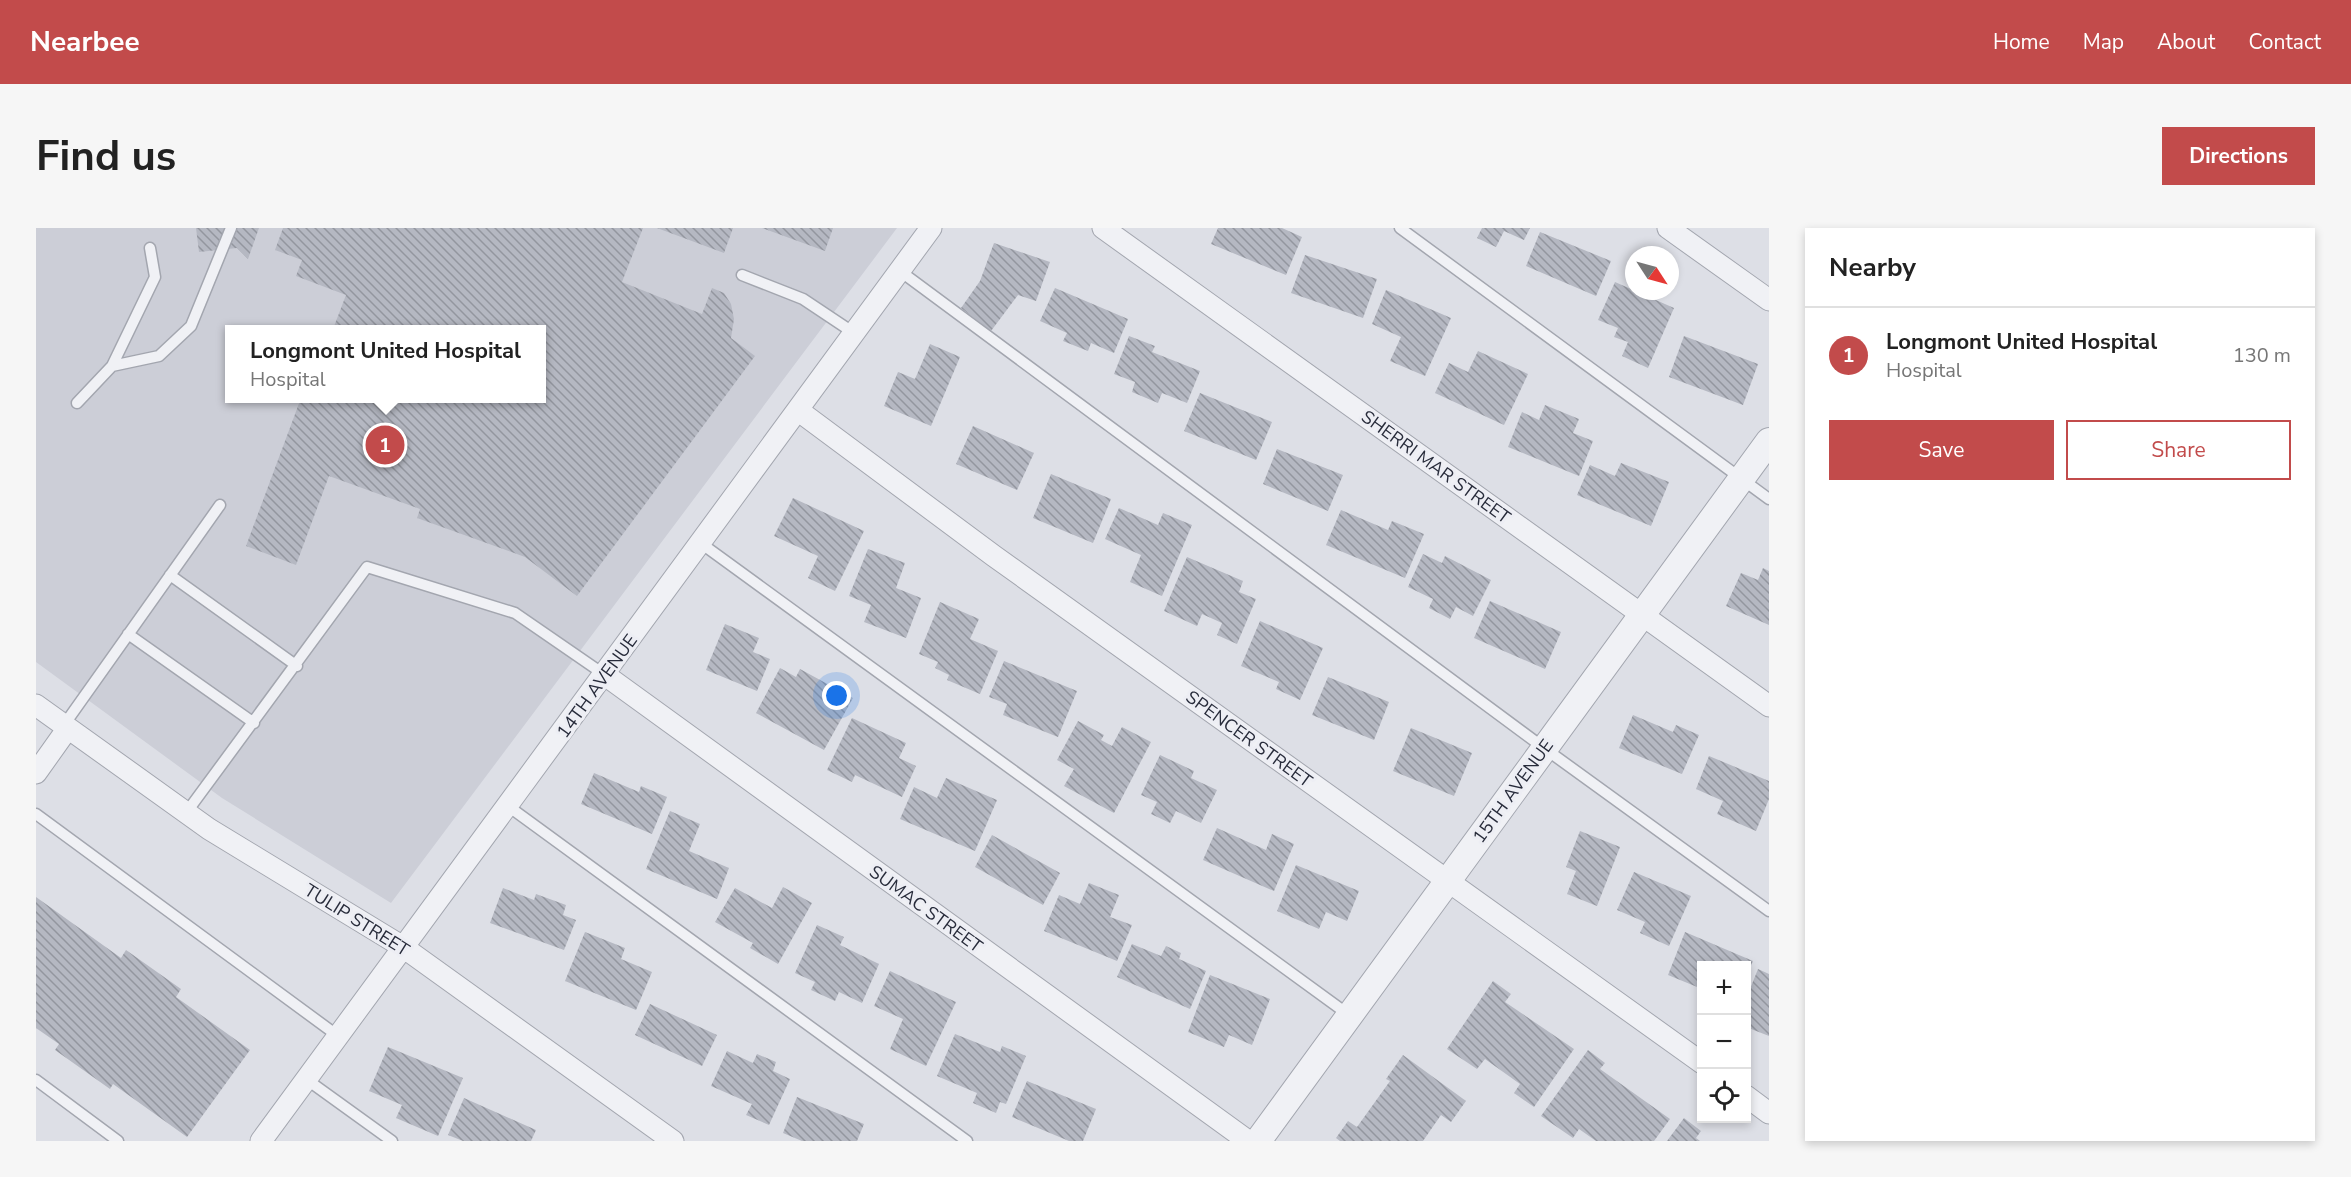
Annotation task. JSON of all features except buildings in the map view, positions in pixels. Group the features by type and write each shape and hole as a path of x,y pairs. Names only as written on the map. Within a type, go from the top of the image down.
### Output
{"street":[{"name":"14TH AVENUE","path":"261,1141 702,544 931,228"},
{"name":"SHERRI MAR STREET","path":"1103,228 1769,706"},
{"path":"1668,228 1769,300"},
{"name":"SPENCER STREET","path":"799,411 994,556 1697,1060"},
{"name":"15TH AVENUE","path":"1258,1141 1769,441"},
{"name":"SUMAC STREET","path":"605,675 1248,1141"},
{"name":"TULIP STREET","path":"36,705 186,813 403,947 673,1141"},
{"path":"36,773 66,727"},
{"path":"1751,1100 1769,1113"}],"lane":[{"path":"112,366 159,357 191,326 231,228"},
{"path":"1400,228 1769,499"},
{"path":"77,403 112,366 154,277 150,248"},
{"path":"900,270 1544,748 1769,911"},
{"path":"742,275 803,299 854,333"},
{"path":"66,727 219,505"},
{"path":"702,544 1350,1015"},
{"path":"186,813 297,666 367,567 515,613 605,675"},
{"path":"170,575 297,666"},
{"path":"128,634 254,723"},
{"path":"508,806 967,1141"},
{"path":"36,814 338,1036"},
{"path":"306,1078 392,1141"},
{"path":"36,1080 118,1141"}],"shaded area":[{"path":"36,228 897,228 391,903 222,798 36,662"}],"place":[{"name":"Longmont United Hospital","path":"385,445"}]}
